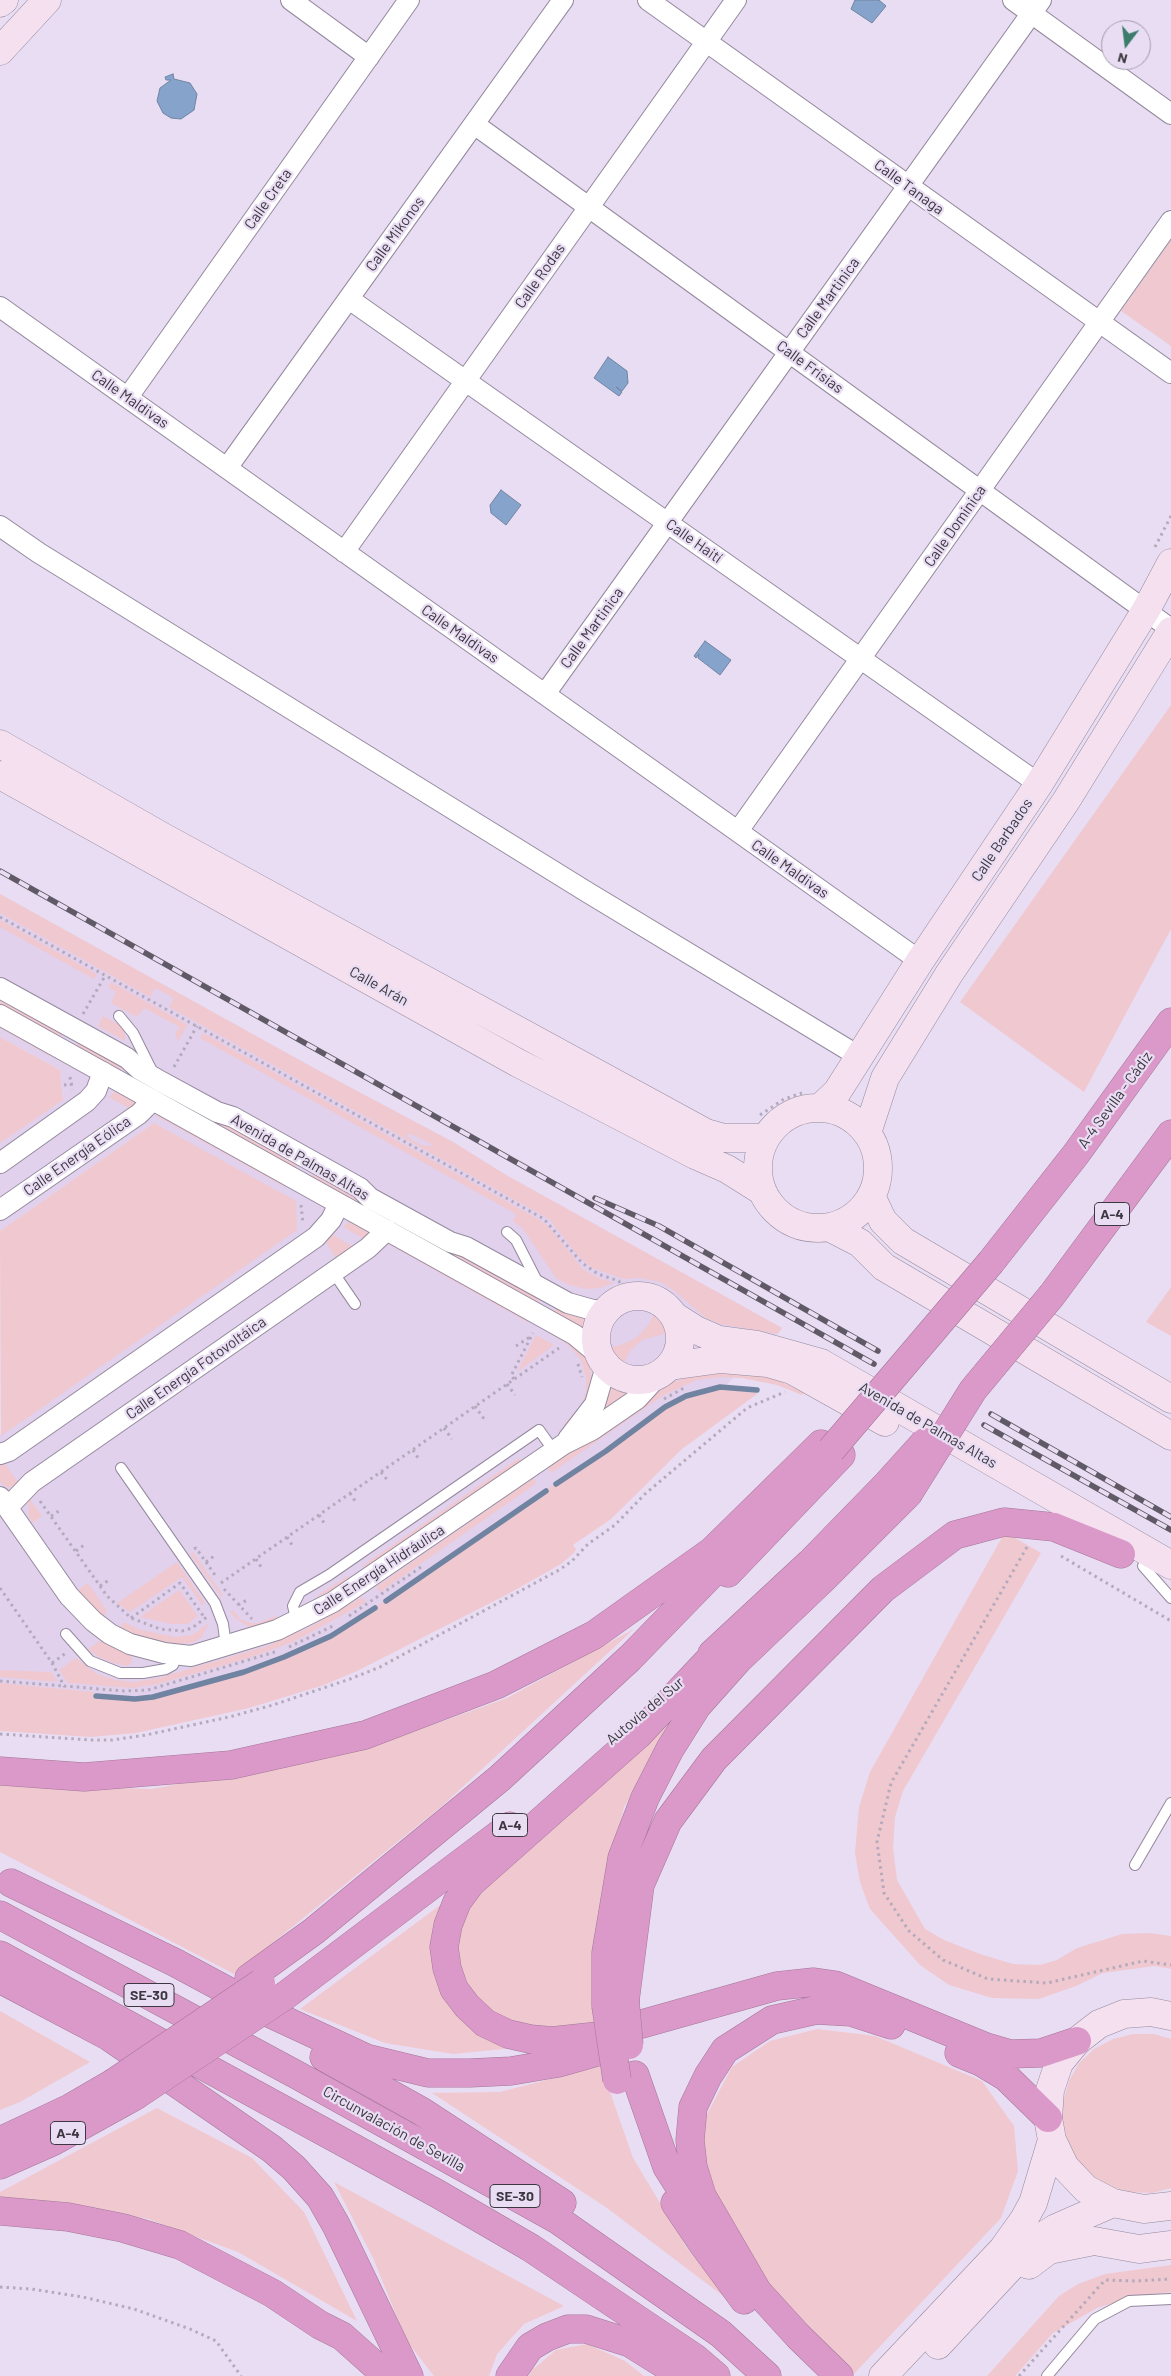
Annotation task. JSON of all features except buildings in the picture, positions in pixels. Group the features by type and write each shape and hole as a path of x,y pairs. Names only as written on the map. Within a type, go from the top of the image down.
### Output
{"highway":[{"name":"A-4 Sevilla - Cádiz","path":"831,1450 991,1262 1076,1154 1171,1022"},
{"name":"Autovía del Sur","path":"116,2086 286,1995 496,1837 725,1643 810,1563 898,1488 973,1390 1052,1295 1171,1134"},
{"path":"0,1771 84,1778 232,1765 365,1735 496,1685 594,1635 712,1551 831,1450"},
{"path":"0,2141 116,2086 255,1981 500,1778 630,1658 831,1450"},
{"path":"817,2376 745,2301 702,2243 656,2173 634,2125 606,1952 622,1858 645,1798 670,1749 697,1706 738,1660 824,1578 898,1488"},
{"path":"615,2003 640,1885 668,1821 714,1759 883,1589 955,1536 1004,1522 1054,1527 1132,1560"},
{"path":"725,1643 638,1735 471,1883 457,1902 448,1925 444,1947 447,1968 454,1989 485,2023 508,2034 552,2041 599,2036 777,1986 814,1982 835,1985 1010,2054 1041,2053 1076,2041"},
{"path":"5,1880 174,1962 269,2014 358,2054 428,2073 512,2071 558,2064 609,2050 710,2015 783,1996 836,1994 869,1998"},
{"path":"5,1880 421,2111 591,2222 721,2334"},
{"name":"Circunvalación de Sevilla","path":"0,1915 297,2075 558,2220 721,2334 767,2376"},
{"name":"SE-30","path":"0,1955 531,2248 695,2358 716,2376"},
{"path":"0,1979 256,2112 362,2154"},
{"path":"759,2294 702,2196 693,2167 690,2140 693,2107 708,2076 725,2050 748,2033 772,2020 816,2010 851,2012 877,2020 981,2062 1006,2077 1050,2129"},
{"path":"108,2036 272,2149 294,2168 320,2197 336,2225 409,2376"},
{"path":"626,2078 668,2168 706,2230 759,2294 839,2376"},
{"path":"0,2131 116,2086"},
{"name":"A-4","path":"0,2165 52,2142 116,2086"},
{"path":"0,2211 68,2217 123,2228 180,2245 272,2293 320,2325 342,2336 387,2376"},
{"path":"320,2325 337,2346 371,2376"},
{"path":"510,2376 530,2347 547,2336 568,2329 586,2329 630,2343 683,2376"}],"street":[{"path":"0,3 4,0"},
{"path":"0,51 47,0"},
{"path":"291,0 369,57"},
{"name":"Calle Creta","path":"128,397 409,0"},
{"name":"Calle Mikonos","path":"228,468 563,0"},
{"name":"Calle Tanaga","path":"648,0 1171,373"},
{"name":"Calle Rodas","path":"344,552 736,0"},
{"path":"1013,0 1036,7 1171,114"},
{"name":"Calle Martinica","path":"545,694 1036,7"},
{"name":"Calle Frisias","path":"474,124 1171,630"},
{"name":"Calle Dominica","path":"738,831 1171,221"},
{"name":"Calle Haití","path":"349,299 1039,784"},
{"name":"Calle Maldivas","path":"0,307 920,961"},
{"path":"0,526 39,553 586,892 860,1056"},
{"name":"Calle Barbados","path":"820,1108 837,1092 920,961 1039,784 1146,610 1171,563"},
{"name":"Calle Barbados","path":"867,1133 885,1078 949,974 1066,801 1171,630"},
{"name":"Calle Arán","path":"0,744 162,837 706,1133 724,1138 765,1138"},
{"name":"Calle Arán","path":"0,775 518,1063 695,1155 727,1168 762,1191"},
{"name":"Avenida de Palmas Altas","path":"0,988 127,1058 139,1069 341,1210 387,1230 575,1335 593,1359"},
{"name":"Avenida de Palmas Altas","path":"0,1015 106,1080 162,1084 217,1112 228,1115 360,1188 370,1198 450,1242 466,1246 541,1289 577,1306 606,1310"},
{"path":"0,1163 79,1108 106,1080 129,1080 139,1069"},
{"name":"Calle Energía Eólica","path":"0,1210 139,1114 162,1084"},
{"path":"820,1108 846,1115 867,1133 876,1153 878,1175 871,1196 860,1211 846,1221 829,1227 801,1226 778,1213 762,1191 757,1164 765,1138 779,1121 798,1111 820,1108"},
{"path":"871,1196 883,1221 904,1241 1171,1399"},
{"path":"0,1454 10,1451 316,1237 341,1210 362,1208 370,1198"},
{"path":"829,1227 860,1243 884,1267 1171,1436"},
{"name":"Calle Energía Fotovoltáica","path":"4,1502 372,1245 387,1230"},
{"path":"641,1296 660,1302 674,1316 678,1326 679,1347 664,1370 650,1378 631,1380 613,1372 593,1359 597,1327 606,1310 622,1299 641,1296"},
{"name":"Avenida de Palmas Altas","path":"674,1316 696,1330 719,1340 757,1345 821,1364 1171,1565"},
{"name":"Calle Energía Hidráulica","path":"559,1448 591,1410 599,1395 593,1359"},
{"name":"Avenida de Palmas Altas","path":"664,1370 703,1360 735,1359 768,1363 792,1370 1171,1583"},
{"name":"Calle Energía Hidráulica","path":"4,1502 69,1596 93,1621 110,1634 130,1644 177,1655 191,1656 297,1622 363,1583 559,1448 592,1430 637,1399 664,1370"},
{"path":"883,2376 1003,2249 1023,2221 1035,2196 1050,2129 1050,2090 1059,2063 1076,2041 1099,2024 1124,2014 1152,2012 1171,2016"},
{"path":"1050,2129 1065,2167 1086,2188 1113,2203 1144,2209 1171,2206"},
{"path":"907,2376 974,2308 1035,2241 1056,2228 1113,2203"},
{"path":"974,2308 1049,2250 1094,2241 1139,2249 1171,2245"}],"lane":[{"path":"120,1016 129,1026 149,1067 162,1084"},
{"path":"507,1232 516,1240 541,1289"},
{"path":"333,1272 355,1304"},
{"path":"297,1622 294,1601 300,1592 329,1575 539,1430 559,1448"},
{"path":"121,1468 215,1603 223,1624 226,1646"},
{"path":"1132,1560 1171,1598"},
{"path":"66,1634 90,1661 120,1673 143,1673 166,1669 173,1665 177,1655"},
{"path":"1135,1865 1171,1802"},
{"path":"1048,2376 1094,2319 1129,2301 1171,2299"}],"path":[{"path":"0,917 544,1219 586,1267 604,1277 619,1281 620,1284"},
{"path":"88,1007 105,976"},
{"path":"162,1084 196,1026"},
{"path":"70,1076 72,1090"},
{"path":"514,1379 511,1376 534,1330 542,1334"},
{"path":"516,1346 532,1335"},
{"path":"556,1342 566,1349"},
{"path":"221,1583 562,1346"},
{"path":"583,1380 581,1370 593,1359"},
{"path":"507,1384 515,1396"},
{"path":"0,1734 91,1740 146,1735 229,1717 273,1705 380,1667 559,1570 572,1561 588,1544 615,1524 645,1494 747,1408 785,1391"},
{"path":"475,1406 484,1418"},
{"path":"444,1428 452,1439"},
{"path":"413,1450 420,1461"},
{"path":"381,1472 389,1482"},
{"path":"350,1494 358,1504"},
{"path":"37,1499 113,1603 131,1618 147,1625 171,1630 188,1630 201,1621"},
{"path":"51,1516 59,1511"},
{"path":"319,1515 326,1526"},
{"path":"287,1537 294,1548"},
{"path":"1032,1538 891,1783 877,1842 884,1893 909,1931 943,1960 988,1978 1047,1983 1143,1961 1171,1965"},
{"path":"76,1551 84,1545"},
{"path":"1056,1553 1171,1621"},
{"path":"206,1562 214,1556"},
{"path":"256,1559 263,1570"},
{"path":"100,1586 109,1580"},
{"path":"131,1618 180,1583 205,1618"},
{"path":"0,1588 52,1663 56,1672"},
{"path":"227,1592 238,1606 247,1600"},
{"path":"52,1663 70,1650"},
{"path":"0,1681 64,1686"},
{"path":"1018,2376 1105,2280 1171,2279"},
{"path":"0,2287 31,2288 83,2297 134,2309 190,2329 216,2341 242,2376"}],"shaded area":[{"path":"1171,240 1171,346 1121,311"},
{"path":"1171,705 1171,929 1084,1092 960,1002"},
{"path":"0,894 312,1067 453,1142 506,1175 782,1328 641,1472 282,1670 74,1732 0,1728 0,1435 154,1123 0,1231 0,1143 63,1099 60,1070 0,1037"},
{"path":"0,894 312,1067 453,1142 506,1175 782,1328 778,1334 720,1324 706,1318 673,1290 660,1282 640,1278 624,1279 592,1268 579,1257 549,1219 169,1007 174,998 155,988 150,997 0,913","holes":["410,1134 432,1144 432,1146 422,1145 407,1137 407,1135"]},
{"path":"0,920 97,974 94,979 0,927"},
{"path":"111,982 188,1025 178,1041 175,1035 179,1027 144,1008 137,1017 111,1003 116,992 108,987"},
{"path":"0,995 64,1030 59,1040 0,1008"},
{"path":"103,1016 121,1026 125,1034 125,1041 98,1026"},
{"path":"0,1022 52,1051 50,1056 0,1028"},
{"path":"203,1033 540,1220 549,1227 583,1269 599,1278 614,1283 600,1288 586,1289 569,1285 556,1278 523,1229 513,1221 516,1214 200,1038"},
{"path":"0,1037 60,1070 63,1100 0,1143"},
{"path":"80,1039 122,1066 121,1069 119,1071 74,1049"},
{"path":"147,1085 211,1120 225,1122 299,1162 294,1171"},
{"path":"116,1090 136,1102 132,1110 109,1097"},
{"path":"160,1114 288,1182 285,1187 155,1115"},
{"path":"154,1123 296,1201 297,1230 1,1436 0,1231"},
{"path":"315,1170 357,1197 356,1200 353,1202 310,1180"},
{"path":"378,1214 444,1250 459,1252 541,1296 536,1306"},
{"path":"350,1221 371,1232 366,1240 343,1227"},
{"path":"333,1235 355,1248 337,1260 325,1241"},
{"path":"392,1243 530,1317 527,1322 388,1244"},
{"path":"1171,1287 1171,1336 1146,1322"},
{"path":"558,1305 583,1316 585,1323 583,1326 580,1328 552,1315"},
{"path":"654,1314 663,1323 667,1333 642,1340 631,1350 623,1364 614,1355 610,1347 621,1345 637,1337 649,1324"},
{"path":"547,1326 561,1334 584,1356 590,1368 592,1383 590,1398 568,1429 564,1424 581,1406 586,1392 586,1377 581,1360 567,1344 544,1330"},
{"path":"536,1335 554,1345 517,1372"},
{"path":"726,1370 774,1378 804,1393 802,1395 777,1385 742,1378 721,1377 697,1380 664,1395 551,1473 548,1468 671,1383 698,1373"},
{"path":"612,1388 632,1393 590,1425 611,1390"},
{"path":"724,1389 755,1392 757,1394 682,1449 611,1519 573,1545 576,1549 574,1553 561,1564 508,1594 357,1671 324,1685 249,1708 136,1733 91,1737 0,1731 0,1683 94,1692 94,1697 143,1700 232,1677 301,1652 363,1618 385,1600 387,1602 547,1492 545,1490 599,1459 669,1407 698,1394"},
{"path":"519,1458 521,1462 365,1570 362,1566"},
{"path":"4,1463 18,1482 12,1487 5,1487 0,1481 0,1466"},
{"path":"533,1478 537,1483 380,1592 376,1587"},
{"path":"29,1498 42,1516 32,1523 28,1514"},
{"path":"1005,1532 1041,1553 903,1791 895,1817 893,1848 897,1880 925,1929 944,1940 1013,1964 1040,1965 1057,1960 1077,1948 1122,1934 1150,1933 1171,1936 1171,1969 1155,1966 1103,1973 1076,1986 1039,1999 992,1998 949,1985 920,1965 870,1909 860,1882 855,1853 859,1807 870,1772"},
{"path":"193,1552 223,1595 221,1597 190,1554"},
{"path":"177,1562 205,1603 202,1605 182,1577 130,1612 117,1603"},
{"path":"347,1576 350,1580 319,1600 317,1596"},
{"path":"88,1583 107,1611 103,1617 78,1590"},
{"path":"179,1590 198,1616 188,1624 171,1624 140,1617"},
{"path":"362,1597 366,1602 293,1642 252,1657 158,1684 132,1688 68,1683 59,1670 76,1658 97,1674 116,1680 133,1682 158,1678 267,1646 310,1627"},
{"path":"233,1610 240,1619 250,1623 258,1623 276,1616 278,1620 256,1627 247,1626 235,1618 230,1612"},
{"path":"124,1622 141,1630 175,1637 192,1635 209,1623 201,1638 192,1643 178,1644 159,1642 134,1635 120,1627"},
{"path":"634,1629 442,1806 234,1974 0,1852 0,1785 152,1789 371,1747 507,1698"},
{"path":"101,1640 130,1655 132,1658 131,1664 127,1666 113,1663 99,1657 88,1649"},
{"path":"0,1670 51,1672 58,1682 0,1677"},
{"path":"687,1702 624,1807 597,1926 595,2028 524,2047 453,2054 385,2043 300,2009 497,1863"},
{"path":"0,2011 90,2062 20,2102 0,2110"},
{"path":"817,2029 875,2036 982,2081 1014,2126 1018,2171 1001,2218 852,2376 776,2298 701,2170 704,2120 732,2067 770,2041"},
{"path":"1133,2034 1154,2034 1171,2039 1171,2188 1152,2193 1131,2192 1111,2187 1093,2176 1078,2161 1068,2143 1062,2122 1063,2102 1069,2081 1079,2063 1094,2049 1113,2039"},
{"path":"601,2066 633,2158 687,2248 731,2302 607,2208 432,2093 500,2092"},
{"path":"157,2108 252,2158 304,2212 357,2321 238,2252 148,2219 64,2202 0,2200 0,2192"},
{"path":"334,2182 564,2306 524,2324 497,2354 489,2376 434,2376 406,2340 374,2260"},
{"path":"1171,2265 1171,2292 1134,2297 1097,2308 1053,2333 1015,2376 987,2376 1059,2296 1078,2284 1105,2274"},
{"path":"587,2344 625,2361 644,2376 529,2376 531,2371 556,2350"}],"water":[{"path":"855,0 879,0 886,6 872,23 851,9"},
{"path":"173,74 174,79 190,83 197,94 194,110 181,119 171,118 163,113 157,101 160,88 171,80 166,80 165,77"},
{"path":"608,357 627,371 628,383 622,391 616,387 622,392 619,396 594,378"},
{"path":"501,490 521,505 506,525 491,513 490,505"},
{"path":"705,641 731,660 720,675 698,658 699,654 696,658 694,656"}],"waterway":[{"path":"556,1484 606,1451 665,1407 686,1396 720,1387 757,1390"},
{"path":"386,1601 546,1491"},
{"path":"96,1696 135,1699 153,1697 244,1672 331,1636 375,1608"}],"railway":[{"path":"0,871 874,1364"},
{"path":"595,1198 659,1226 878,1351"},
{"path":"991,1414 1171,1517"},
{"path":"984,1425 1171,1530"}]}
